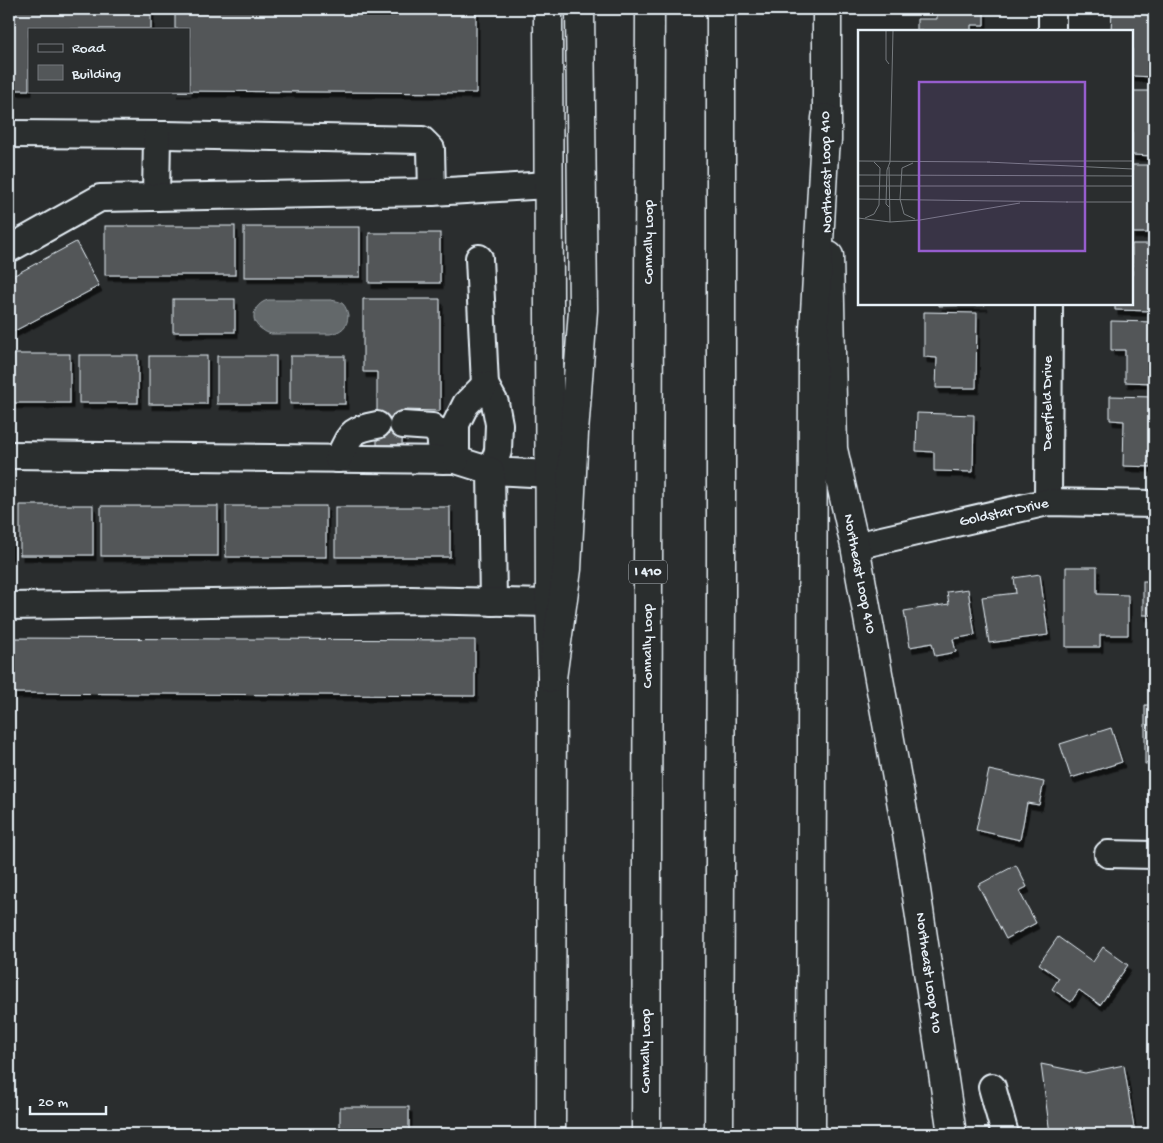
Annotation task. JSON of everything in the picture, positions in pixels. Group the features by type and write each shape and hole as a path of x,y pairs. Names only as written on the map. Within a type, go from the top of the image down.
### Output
{"main road":[{"path":"548,9 550,603 552,678 551,1134"},
{"path":"552,678 567,569 583,310 580,9"},
{"name":"Connally Loop","path":"646,1134 650,9"},
{"path":"718,1134 721,615 721,9"},
{"name":"Northeast Loop 410","path":"827,9 826,118 833,449 856,546 914,874 952,1134"},
{"path":"811,1134 813,348 826,118"}],"street":[{"path":"1052,9 1052,30"},
{"path":"9,134 422,140 431,149 432,192"},
{"path":"156,197 157,135"},
{"path":"9,249 100,198 432,192 548,185"},
{"path":"478,258 485,385 494,403 499,424 498,451 491,471 493,602"},
{"name":"Deerfield Drive","path":"1048,502 1049,305"},
{"path":"450,460 456,424 466,404 485,385"},
{"path":"338,459 352,433 363,427 377,425"},
{"path":"403,425 432,427 440,435 450,460"},
{"path":"9,455 450,460 491,471 550,474"},
{"name":"Goldstar Drive","path":"856,546 1048,502 1154,504"},
{"path":"9,606 411,600 550,603"},
{"path":"1108,854 1154,855"},
{"path":"992,1087 1005,1134"}],"shaded area":[{"path":"268,300 331,300 339,302 346,309 348,315 347,323 341,330 330,334 271,334 258,327 254,318 259,305"}],"building":[{"path":"9,9 151,9 151,28 28,28 28,90 9,90"},
{"path":"175,9 476,9 476,93 190,91 190,28 175,28"},
{"path":"937,9 984,9 984,25 971,25 971,30 917,30 917,19 937,19"},
{"path":"1112,9 1154,9 1154,77 1133,76 1133,30 1111,30"},
{"path":"1133,91 1154,91 1154,156 1133,155"},
{"path":"1133,165 1154,165 1154,233 1133,233"},
{"path":"105,226 235,226 235,275 105,275"},
{"path":"244,227 360,227 360,277 244,277"},
{"path":"369,233 440,233 440,283 369,283"},
{"path":"76,242 99,286 9,334 9,278"},
{"path":"1133,244 1150,244 1150,257 1154,257 1154,311 1115,310 1115,305 1133,305"},
{"path":"173,299 235,299 235,332 173,332"},
{"path":"363,299 440,299 440,411 403,410 402,445 377,445 377,372 363,372"},
{"path":"939,305 985,305 939,306"},
{"path":"924,312 977,313 976,388 936,388 937,358 924,357"},
{"path":"1111,321 1154,322 1154,383 1125,382 1125,350 1111,350"},
{"path":"9,354 70,354 70,403 9,403"},
{"path":"79,355 138,355 138,403 79,403"},
{"path":"149,356 207,356 207,404 149,404"},
{"path":"217,356 276,356 276,404 217,404"},
{"path":"290,356 345,356 345,404 290,404"},
{"path":"1110,396 1154,397 1154,467 1123,466 1124,421 1110,420"},
{"path":"917,413 974,415 973,472 934,471 934,452 916,451"},
{"path":"10,505 10,554 9,554"},
{"path":"20,505 93,505 93,555 20,555"},
{"path":"101,506 218,506 218,556 101,556"},
{"path":"226,506 326,506 326,557 226,557"},
{"path":"335,507 450,507 450,557 335,557"},
{"path":"1066,567 1097,567 1097,594 1128,595 1128,635 1100,635 1100,647 1066,647"},
{"path":"1040,574 1048,635 989,643 982,597 1016,593 1014,578"},
{"path":"1143,581 1154,581 1154,615 1143,615"},
{"path":"968,589 975,635 953,639 956,652 935,656 932,643 910,647 904,611 949,604 947,592"},
{"path":"9,638 475,640 475,696 9,693"},
{"path":"1145,705 1154,705 1154,763 1145,764"},
{"path":"1111,728 1122,762 1071,778 1060,744"},
{"path":"989,770 1044,782 1039,805 1027,803 1020,840 976,830"},
{"path":"1016,865 1027,887 1019,891 1036,923 1006,939 978,885"},
{"path":"1058,937 1093,962 1103,947 1128,965 1100,1005 1079,990 1071,1002 1052,989 1059,978 1039,964"},
{"path":"1041,1064 1085,1073 1124,1065 1135,1134 1050,1134"},
{"path":"340,1107 409,1107 409,1134 340,1134"}]}
